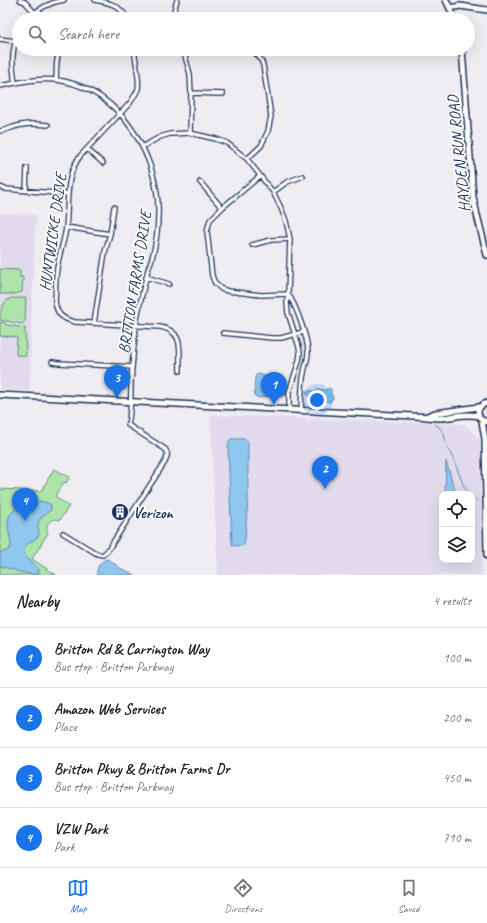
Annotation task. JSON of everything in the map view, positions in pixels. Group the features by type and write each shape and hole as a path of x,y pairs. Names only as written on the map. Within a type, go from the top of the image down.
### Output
{"main road":[{"path":"446,0 452,12"},
{"path":"450,8 460,6 487,10"},
{"name":"HAYDEN RUN ROAD","path":"463,56 473,197 487,255"},
{"path":"0,395 426,416 440,418 470,414 483,420"},
{"path":"487,397 483,405 478,410 483,420 485,439 487,556"},
{"path":"426,416 435,413 483,405"},
{"path":"485,439 487,433"}],"street":[{"path":"20,0 25,2 34,12 46,5 64,0"},
{"path":"96,0 114,2 123,12"},
{"path":"174,12 177,0"},
{"path":"0,39 12,41"},
{"path":"12,56 15,83"},
{"path":"56,80 58,56"},
{"name":"HUNTWICKE DRIVE","path":"135,56 138,86 136,94 130,103 76,162 72,170 68,194 66,227 58,264 55,300 56,306 61,315 65,319 75,322 136,325 165,328 174,332 179,341 180,371"},
{"path":"185,56 190,74 190,133"},
{"path":"247,159 261,146 268,131 271,116 263,65 258,56"},
{"name":"BRITTON FARMS DRIVE","path":"0,86 36,79 56,80 70,83 95,93 108,102 135,133 148,161 154,180 158,201 157,235 136,325 130,402 131,414 128,425 165,449 167,456 165,462 108,550 103,555 94,552 63,532"},
{"path":"191,93 223,94"},
{"path":"0,131 21,125 48,125"},
{"path":"142,147 160,137 170,134 190,133 216,139 227,144 247,159 272,192 281,208 290,239 287,303 288,313 299,347 299,361 290,392 289,410"},
{"path":"87,149 103,163"},
{"path":"26,191 27,168"},
{"path":"260,176 210,220 207,231 212,276 215,283 221,289 228,291 261,295 288,294"},
{"path":"272,192 287,182 303,176"},
{"path":"200,182 222,208"},
{"path":"0,187 5,189 68,194"},
{"path":"94,323 105,252 110,234 114,207"},
{"path":"66,227 110,234"},
{"path":"252,245 272,240 290,239"},
{"path":"146,277 169,284"},
{"path":"288,294 292,299 308,351 308,359 303,379 301,411"},
{"path":"223,333 281,338 303,332"},
{"path":"52,362 132,367"}],"shaded area":[{"path":"0,213 36,215 31,326 30,391 0,389"},
{"path":"210,415 464,424 480,439 482,575 218,575"}],"green space":[{"path":"0,269 20,270 20,277 23,277 22,292 14,294 0,294"},
{"path":"11,298 26,298 25,321 22,324 0,320 2,307 5,302"},
{"path":"0,322 5,323 6,325 25,328 26,356 16,355 17,337 0,336"},
{"path":"54,469 70,477 66,483 64,482 55,496 69,506 60,520 51,520 49,522 47,527 48,533 32,559 56,575 0,575 0,489 41,491"}],"water":[{"path":"260,374 267,377 274,375 280,376 282,381 282,392 286,393 285,395 276,398 267,396 259,398 255,396 255,377 256,375"},
{"path":"329,388 331,389 333,398 330,402 311,398 308,396 306,391 319,389 325,390"},
{"path":"231,439 245,439 248,443 248,499 245,539 244,545 235,546 232,545 228,447"},
{"path":"446,461 455,491 445,491"},
{"path":"38,501 51,505 51,510 42,517 39,522 38,537 26,546 23,552 24,555 39,569 38,574 23,573 0,566 0,552 6,551 11,547 8,524 10,514 15,508 22,504"},
{"path":"108,559 120,568 135,575 97,575 99,565"}],"waterway":[{"path":"435,424 442,430 445,442 466,491"}],"place":[{"name":"Britton Pkwy & Britton Farms Dr","path":"117,398"},
{"name":"Britton Rd & Carrington Way","path":"274,405"},
{"name":"Amazon Web Services","path":"325,489"},
{"name":"Verizon","path":"120,512"},
{"name":"VZW Park","path":"25,521"}]}
